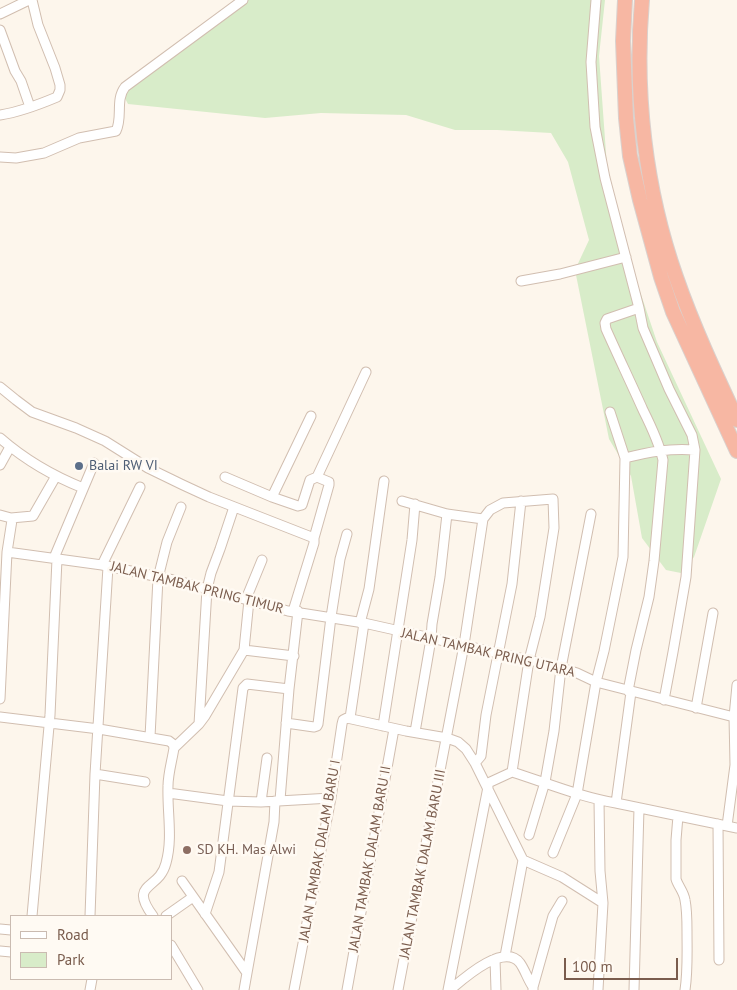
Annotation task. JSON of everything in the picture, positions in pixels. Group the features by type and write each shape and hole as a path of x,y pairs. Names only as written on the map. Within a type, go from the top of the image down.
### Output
{"highway":[{"path":"625,0 623,41 626,118 630,156 640,200 661,277 673,312 737,451"},
{"path":"642,0 639,43 646,154 664,239 675,276 702,343 737,420"}],"street":[{"path":"0,14 30,0 60,85 57,97 22,111 0,115"},
{"path":"0,158 16,158 44,153 79,138 116,131 118,128 120,96 125,87 243,0"},
{"path":"596,0 591,62 595,127 605,178 643,328 669,389 692,436 695,450 686,575 664,700"},
{"path":"0,30 30,108"},
{"path":"521,281 560,274 626,257"},
{"path":"616,803 636,650 649,597 654,561 662,460 648,419 606,329 606,323 607,319 639,308"},
{"path":"317,477 366,372"},
{"path":"0,387 32,412 105,441 158,473 209,497 314,538"},
{"path":"553,853 577,794 596,682 623,557 624,458 610,412"},
{"path":"272,497 311,416"},
{"path":"0,438 10,447 56,476 82,488"},
{"path":"0,465 10,447"},
{"path":"624,458 660,450 695,450"},
{"path":"32,915 49,722 56,558 82,488 94,463"},
{"path":"0,515 11,518 32,516 56,476"},
{"path":"225,477 272,497 300,506 310,480 317,477 329,482 295,611 294,656 278,801 244,990"},
{"name":"JALAN TAMBAK DALAM BARU I","path":"294,990 331,798 342,724 343,720 350,718 362,623 384,481"},
{"path":"90,915 105,566 140,487"},
{"path":"402,501 448,514 483,519 490,510 503,503 553,499 554,528 539,624 529,660 512,772"},
{"path":"475,763 481,756 486,715 512,584 521,502"},
{"path":"383,726 412,540 415,504"},
{"path":"150,737 158,578 167,542 181,507"},
{"path":"199,724 207,589 234,507"},
{"path":"415,732 431,638 448,514"},
{"path":"528,835 545,782 554,730 561,668 591,514"},
{"path":"0,699 7,552 11,518"},
{"name":"JALAN TAMBAK DALAM BARU III","path":"398,990 464,646 483,519"},
{"path":"286,723 314,726 318,724 331,617 340,559 347,534"},
{"name":"JALAN TAMBAK PRING TIMUR","path":"7,552 105,566 178,581 288,611 295,611"},
{"path":"152,915 143,899 143,893 144,890 159,878 166,864 169,843 168,780 174,748 199,724 213,704 244,650 248,600 262,560"},
{"name":"JALAN TAMBAK PRING UTARA","path":"295,611 500,652 561,668 596,682 734,717"},
{"path":"696,708 713,612"},
{"path":"244,650 294,656"},
{"path":"205,914 219,872 243,686 247,684 289,689"},
{"path":"719,960 723,825 735,765 734,717 737,685"},
{"path":"0,717 49,722 150,737 169,741 173,744 174,748"},
{"path":"350,718 394,729 447,738 458,742 466,748 523,860 505,956"},
{"name":"JALAN TAMBAK DALAM BARU II","path":"347,990 394,729"},
{"path":"262,802 267,758"},
{"path":"486,786 512,772 599,800 737,828"},
{"path":"95,774 145,782"},
{"path":"449,990 486,786"},
{"path":"168,794 228,801 262,802 331,798"},
{"path":"598,990 603,903 600,871 599,800"},
{"path":"634,990 639,808"},
{"path":"678,816 676,879 686,902 687,924 688,963 685,990"},
{"path":"523,860 562,877 603,903"},
{"path":"182,881 246,973"},
{"path":"167,915 193,897"},
{"path":"533,989 553,916 562,901"},
{"path":"173,949 198,990"},
{"path":"449,990 471,973 495,959 505,956 515,959 520,963 533,989"},
{"path":"495,959 496,990"}],"green space":[{"path":"246,0 605,0 599,56 607,167 626,250 657,342 721,479 694,557 681,573 666,570 642,538 631,476 609,439 575,270 589,240 568,162 551,133 455,130 406,115 321,113 265,118 128,104 120,89"}],"place":[{"name":"Balai RW VI","path":"79,466"},
{"name":"SD KH. Mas Alwi","path":"187,850"}]}
